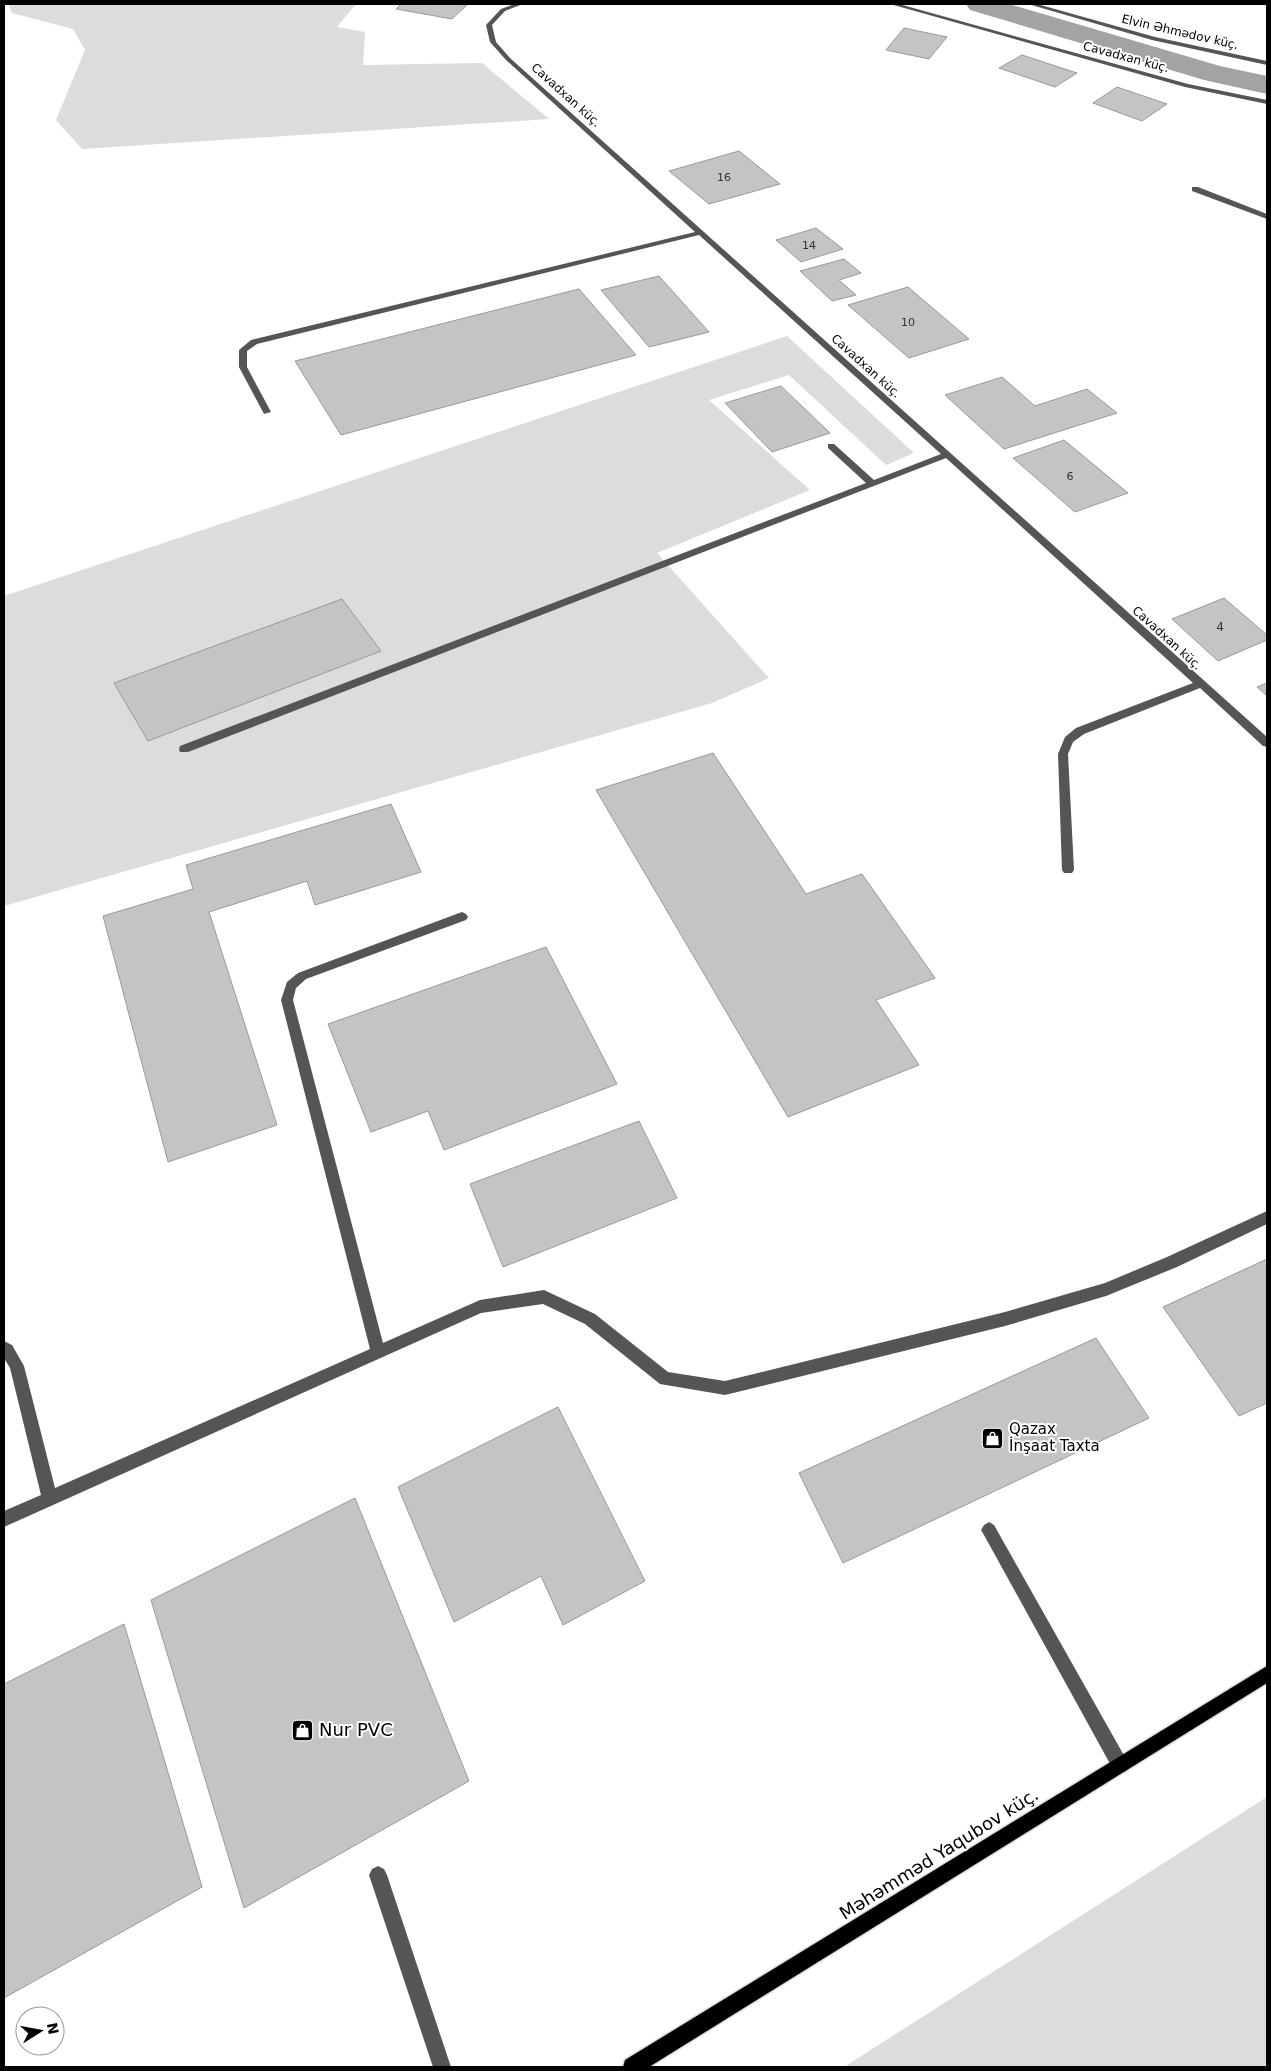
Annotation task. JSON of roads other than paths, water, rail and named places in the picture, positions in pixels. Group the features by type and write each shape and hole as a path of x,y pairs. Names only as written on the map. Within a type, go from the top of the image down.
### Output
{"main road":[{"name":"Məhəmməd Yaqubov küç.","path":"632,2067 1267,1674"}],"street":[{"name":"Cavadxan küç.","path":"520,4 503,10 489,25 493,42 508,59 1267,743"},
{"name":"Cavadxan küç.","path":"893,4 1187,86 1267,102"},
{"name":"Elvin Əhmədov küç.","path":"1031,4 1154,39 1267,63"},
{"path":"1195,189 1267,217"},
{"path":"267,412 242,367 243,350 254,342 700,233"},
{"path":"831,446 872,484"},
{"path":"184,749 946,455"},
{"path":"1068,870 1063,754 1069,740 1080,731 1200,684"},
{"path":"378,1352 288,1000 291,985 302,976 462,917"},
{"path":"4,1519 480,1307 544,1297 590,1320 665,1379 725,1388 1005,1319 1106,1288 1172,1262 1267,1217"},
{"path":"4,1348 17,1366 50,1498"},
{"path":"989,1530 1120,1765"},
{"path":"378,1875 442,2067"}],"waterway":[{"path":"980,4 1214,74 1267,85"}],"place":[{"name":"Qazax İnşaat Taxta","path":"993,1438"},
{"name":"Nur PVC","path":"303,1730"}]}
